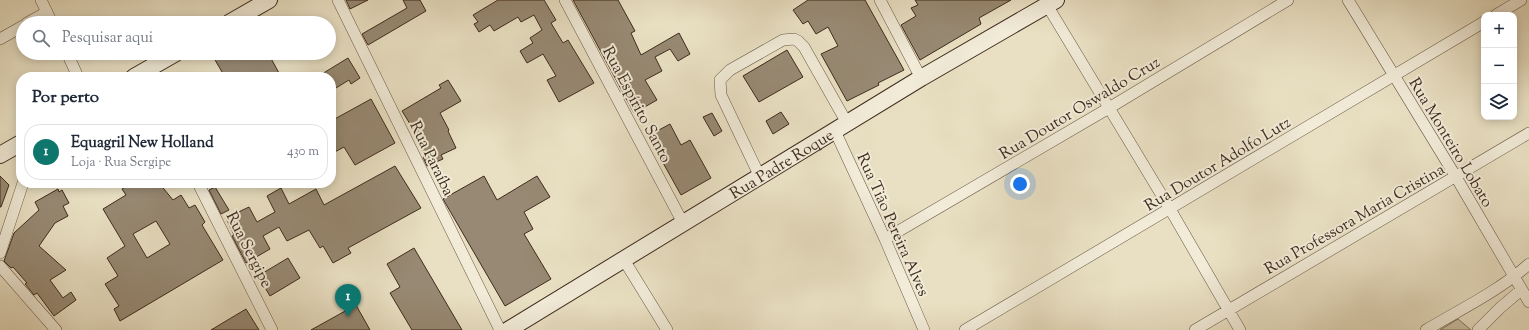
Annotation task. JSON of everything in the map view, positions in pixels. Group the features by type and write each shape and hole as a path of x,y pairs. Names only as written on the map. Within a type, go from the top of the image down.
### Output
{"street":[{"path":"41,0 49,16"},
{"path":"241,16 269,0"},
{"name":"Rua Paraíba","path":"338,0 500,330"},
{"name":"Rua Espírito Santo","path":"565,0 682,223"},
{"path":"880,0 921,78"},
{"name":"Rua Doutor Oswaldo Cruz","path":"885,239 1109,108 1288,0"},
{"name":"Rua Monteiro Lobato","path":"1348,0 1456,177 1529,302"},
{"path":"1501,12 1521,0"},
{"path":"1052,3 1109,108 1170,209 1240,330"},
{"name":"Rua Padre Roque","path":"508,330 921,78 1052,3"},
{"path":"40,16 47,12"},
{"name":"Rua Doutor Adolfo Lutz","path":"965,330 1481,24"},
{"path":"0,39 16,30"},
{"name":"Rua Tião Pereira Alves","path":"760,177 720,94 720,80 730,70 783,40 794,39 804,47 841,127 885,239 924,330"},
{"path":"70,60 76,72"},
{"path":"146,72 165,60"},
{"name":"Rua Professora Maria Cristina","path":"1195,330 1529,133"},
{"path":"0,155 16,146"},
{"path":"0,254 21,188"},
{"name":"Rua Sergipe","path":"201,188 272,330"},
{"path":"624,260 667,330"},
{"path":"1426,330 1496,290 1529,264"},
{"path":"0,266 56,330"},
{"path":"1478,330 1500,308 1522,290"}],"shaded area":[{"path":"1458,319 1471,330 1440,330"}],"building":[{"path":"346,0 368,0 350,9"},
{"path":"403,0 420,0 426,11 368,45 362,34 407,8"},
{"path":"498,0 544,0 556,20 551,23 563,43 568,40 594,83 559,102 547,80 556,76 543,54 527,63 520,51 533,43 530,38 542,30 534,15 521,22 518,17 494,31 490,25 479,32 474,24 478,22 473,15"},
{"path":"573,0 618,0 635,31 631,33 641,55 679,33 690,54 678,61 670,49 655,57 662,71 645,80 657,100 634,113"},
{"path":"808,0 865,0 904,70 878,83 879,85 847,101 821,54 838,46 828,27 816,34 808,21 803,24 793,10"},
{"path":"915,0 1011,0 979,18 981,24 920,60 901,25 916,16 911,8 918,5"},
{"path":"787,50 803,77 759,102 743,76"},
{"path":"348,58 360,78 351,84 349,80 336,88 336,72 325,72"},
{"path":"215,60 272,60 278,72 222,72"},
{"path":"448,80 461,101 440,113 456,148 441,155 443,159 427,166 423,157 426,156 413,133 415,132 402,111 441,88 439,85"},
{"path":"371,99 395,143 355,165 344,147 336,151 336,118"},
{"path":"781,112 789,124 773,134 766,121"},
{"path":"712,113 722,131 714,136 703,117"},
{"path":"670,124 681,145 690,140 711,178 681,195 648,136"},
{"path":"395,166 421,208 348,248 351,253 333,263 323,246 320,248 309,230 287,241 279,227 263,236 270,249 246,263 232,236 234,235 226,218 249,207 257,222 275,212 267,196 281,188 289,204 316,189 324,205"},
{"path":"0,176 9,185 1,207 0,207"},
{"path":"484,176 497,200 537,176 550,197 524,212 533,229 524,234 551,279 505,306 443,199"},
{"path":"124,188 163,188 173,200 181,195 189,208 195,205 205,222 202,225 223,260 120,321 114,309 119,306 105,284 118,276 107,258 125,246 103,209 126,195 122,189","holes":["156,221 170,244 147,258 133,234"]},
{"path":"216,188 229,210 221,214 209,190"},
{"path":"58,189 59,192 62,190 69,203 63,206 68,216 55,223 39,246 66,270 50,280 63,298 71,292 76,300 54,316 37,293 34,295 25,284 27,283 13,267 11,268 4,261 14,233 39,210 35,202"},
{"path":"414,248 462,330 412,330 390,293 400,287 387,264"},
{"path":"288,258 300,278 270,296 258,276"},
{"path":"356,305 370,330 311,330"},
{"path":"246,309 259,330 211,330"}],"place":[{"name":"Equagril New Holland","path":"348,317"}]}
